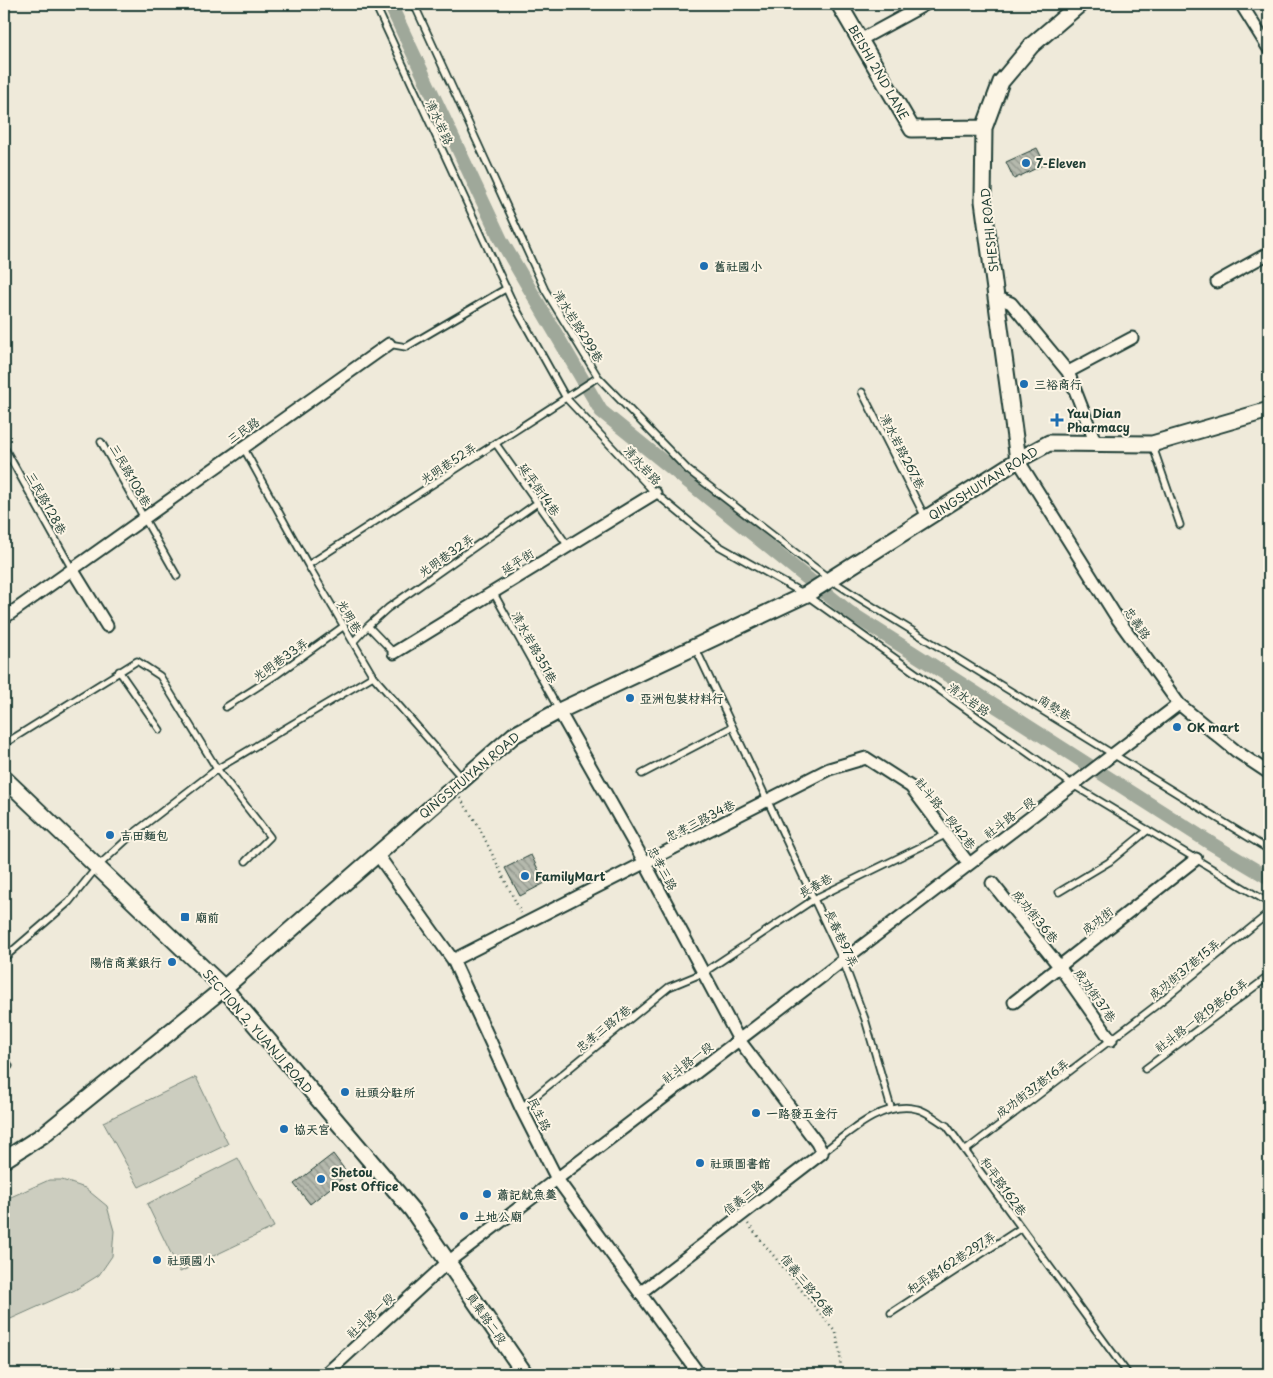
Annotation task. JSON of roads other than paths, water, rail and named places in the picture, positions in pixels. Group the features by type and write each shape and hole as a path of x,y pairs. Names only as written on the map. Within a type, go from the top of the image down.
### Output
{"street":[{"name":"BEISHI 2ND LANE","path":"839,4 912,129 984,128"},
{"path":"860,40 926,4"},
{"name":"SHESHI ROAD","path":"1018,460 983,201 984,128 1002,82 1032,44 1080,4"},
{"path":"1241,4 1269,49"},
{"path":"1217,282 1269,254"},
{"path":"996,297 1011,303 1068,372 1096,444"},
{"path":"1068,372 1132,338"},
{"name":"三民路","path":"4,618 389,344"},
{"name":"QINGSHUIYAN ROAD","path":"4,1160 44,1134 224,988 514,735 559,711 806,595 1018,460 1049,443 1152,444 1269,410"},
{"name":"忠義路","path":"1018,460 1118,618 1179,704 1236,752 1269,773"},
{"name":"延平街","path":"394,653 655,493"},
{"path":"72,569 107,626"},
{"path":"1112,754 1179,704"},
{"name":"忠孝三路","path":"559,711 645,863 739,1040"},
{"name":"社斗路一段","path":"326,1374 448,1262 1112,754"},
{"name":"社斗路一段42巷","path":"767,801 829,769 866,758 911,787 970,864"},
{"name":"SECTION 2, YUANJI ROAD","path":"4,778 224,988 412,1210 448,1262"},
{"name":"忠孝三路34巷","path":"645,863 767,801"},
{"name":"民生路","path":"377,854 453,960 521,1108 557,1179 699,1374"},
{"name":"成功街","path":"1014,1002 1196,859"},
{"path":"453,960 645,863"},
{"name":"成功街36巷","path":"992,883 1059,966"},
{"name":"成功街37巷","path":"1059,966 1111,1040"},
{"path":"739,1040 817,1143 822,1153"},
{"name":"信義三路","path":"640,1293 822,1153"},
{"name":"員集路二段","path":"448,1262 525,1374"}],"lane":[{"name":"清水岩路","path":"375,4 507,288 567,398 655,493 719,546 806,595 1074,784 1196,859"},
{"name":"清水岩路299巷","path":"414,4 545,290 598,378 688,470 830,580"},
{"name":"三民路","path":"389,344 406,348 507,288"},
{"name":"光明巷52弄","path":"308,565 598,378"},
{"name":"清水岩路267巷","path":"862,392 926,519"},
{"name":"三民路108巷","path":"101,442 177,576"},
{"name":"延平街14巷","path":"496,444 568,546"},
{"path":"1152,444 1180,525"},
{"name":"三民路128巷","path":"4,447 72,569"},
{"name":"光明巷","path":"243,447 308,565 373,676 458,784"},
{"name":"光明巷32弄","path":"353,642 388,608 537,503"},
{"name":"南勢巷","path":"830,580 1269,850"},
{"name":"清水岩路351巷","path":"493,592 559,711"},
{"name":"光明巷33弄","path":"226,707 276,675 344,626"},
{"path":"368,626 394,653"},
{"name":"長春巷97弄","path":"695,647 843,961 865,1019 891,1108"},
{"path":"4,744 137,661 160,676 217,769 270,837 246,861"},
{"path":"119,671 160,730"},
{"path":"4,958 69,902 96,867 134,833 217,769 373,676"},
{"path":"642,774 732,728"},
{"path":"1059,892 1109,862 1148,830"},
{"name":"長春巷","path":"703,973 814,900 947,834"},
{"path":"1196,859 1269,903"},
{"name":"成功街37巷15弄","path":"1111,1040 1269,913"},
{"name":"忠孝三路7巷","path":"521,1108 669,987 703,973"},
{"name":"社斗路一段19巷66弄","path":"1145,1069 1269,976"},
{"name":"成功街37巷16弄","path":"965,1151 1111,1040"},
{"path":"4,1056 9,1066"},
{"name":"和平路162巷","path":"822,1153 865,1121 891,1108 917,1109 947,1126 1128,1374"},
{"name":"和平路162巷297弄","path":"891,1313 1021,1228"}],"waterway":[{"path":"390,4 501,240 601,411 849,612 1212,844 1269,878"}],"place":[{"name":"7-Eleven","path":"1026,163"},
{"name":"舊社國小","path":"704,266"},
{"name":"三裕商行","path":"1024,384"},
{"name":"Yau Dian Pharmacy","path":"1057,420"},
{"name":"亞洲包裝材料行","path":"630,698"},
{"name":"OK mart","path":"1177,727"},
{"name":"吉田麵包","path":"110,835"},
{"name":"FamilyMart","path":"525,876"},
{"name":"廟前","path":"185,917"},
{"name":"陽信商業銀行","path":"172,962"},
{"name":"社頭分駐所","path":"345,1092"},
{"name":"一路發五金行","path":"756,1113"},
{"name":"協天宮","path":"284,1129"},
{"name":"社頭圖書館","path":"700,1163"},
{"name":"Shetou Post Office","path":"321,1179"},
{"name":"蕭記魷魚羹","path":"487,1194"},
{"name":"土地公廟","path":"464,1216"},
{"name":"社頭國小","path":"157,1260"}]}
